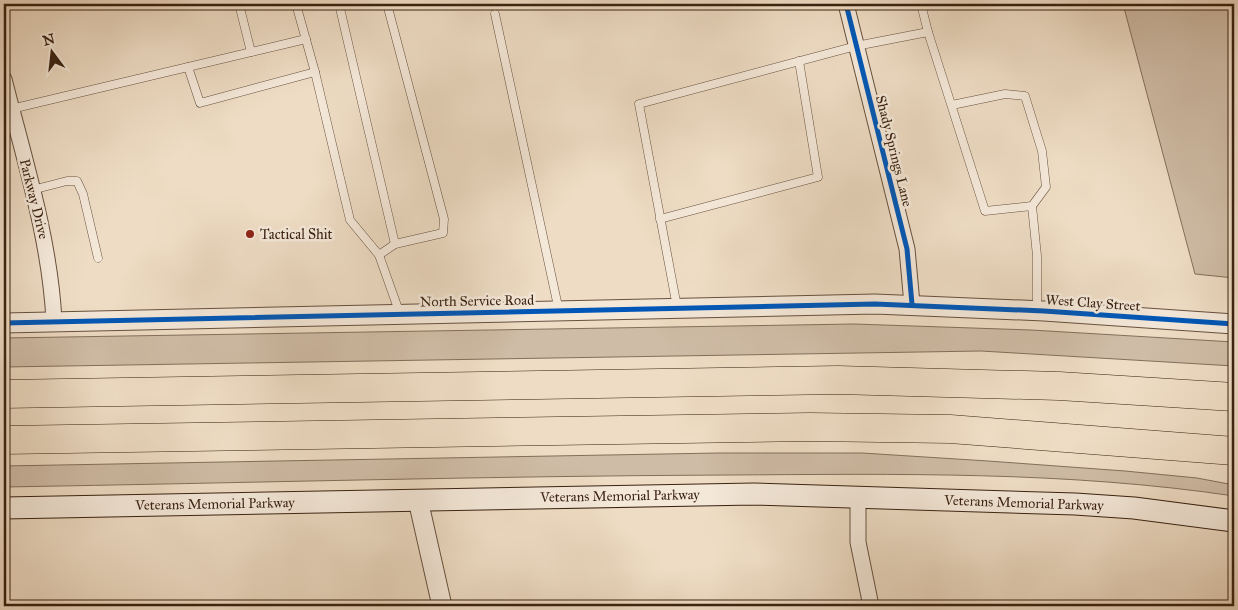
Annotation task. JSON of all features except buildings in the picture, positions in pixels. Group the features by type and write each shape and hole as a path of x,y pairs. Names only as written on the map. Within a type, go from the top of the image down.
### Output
{"highway":[{"path":"4,394 838,380 1059,386 1234,397"},
{"path":"4,440 810,427 950,429 1234,451"},
{"path":"1185,447 1234,469"}],"main road":[{"name":"Veterans Memorial Parkway","path":"4,508 754,494 1134,508 1234,521"}],"street":[{"name":"Shady Springs Lane","path":"846,4 907,249 912,304"},
{"name":"Parkway Drive","path":"4,84 46,244 54,322"},
{"name":"North Service Road","path":"4,322 912,304 950,306"},
{"name":"West Clay Street","path":"950,306 1037,310 1234,324"},
{"path":"858,497 858,542 871,606"},
{"path":"418,500 442,606"}],"lane":[{"path":"239,4 251,52"},
{"path":"296,4 315,72 350,220 379,255 400,314"},
{"path":"339,4 395,244"},
{"path":"379,255 395,244 443,232 444,219 387,4"},
{"path":"921,4 928,32 985,211 1032,206"},
{"path":"495,14 559,311"},
{"path":"677,308 639,104 856,46 928,32"},
{"path":"11,109 306,38"},
{"path":"660,219 818,177 799,61"},
{"path":"188,67 200,103 315,72"},
{"path":"952,105 1005,94 1025,96 1042,151 1046,187 1032,206 1037,256 1037,310"},
{"path":"32,190 67,181 77,181 83,194 98,258"}],"shaded area":[{"path":"1123,4 1234,4 1234,278 1195,274"},
{"path":"854,324 1031,330 1234,342 1234,366 981,351 4,367 4,338"},
{"path":"718,453 862,453 1125,471 1197,478 1234,485 1234,496 1108,482 1045,478 918,475 547,477 4,487 4,466"}],"cycle path":[{"path":"846,4 907,249 912,304"},
{"path":"4,323 875,304 1044,311 1234,324"}],"place":[{"name":"Tactical Shit","path":"250,234"}]}
